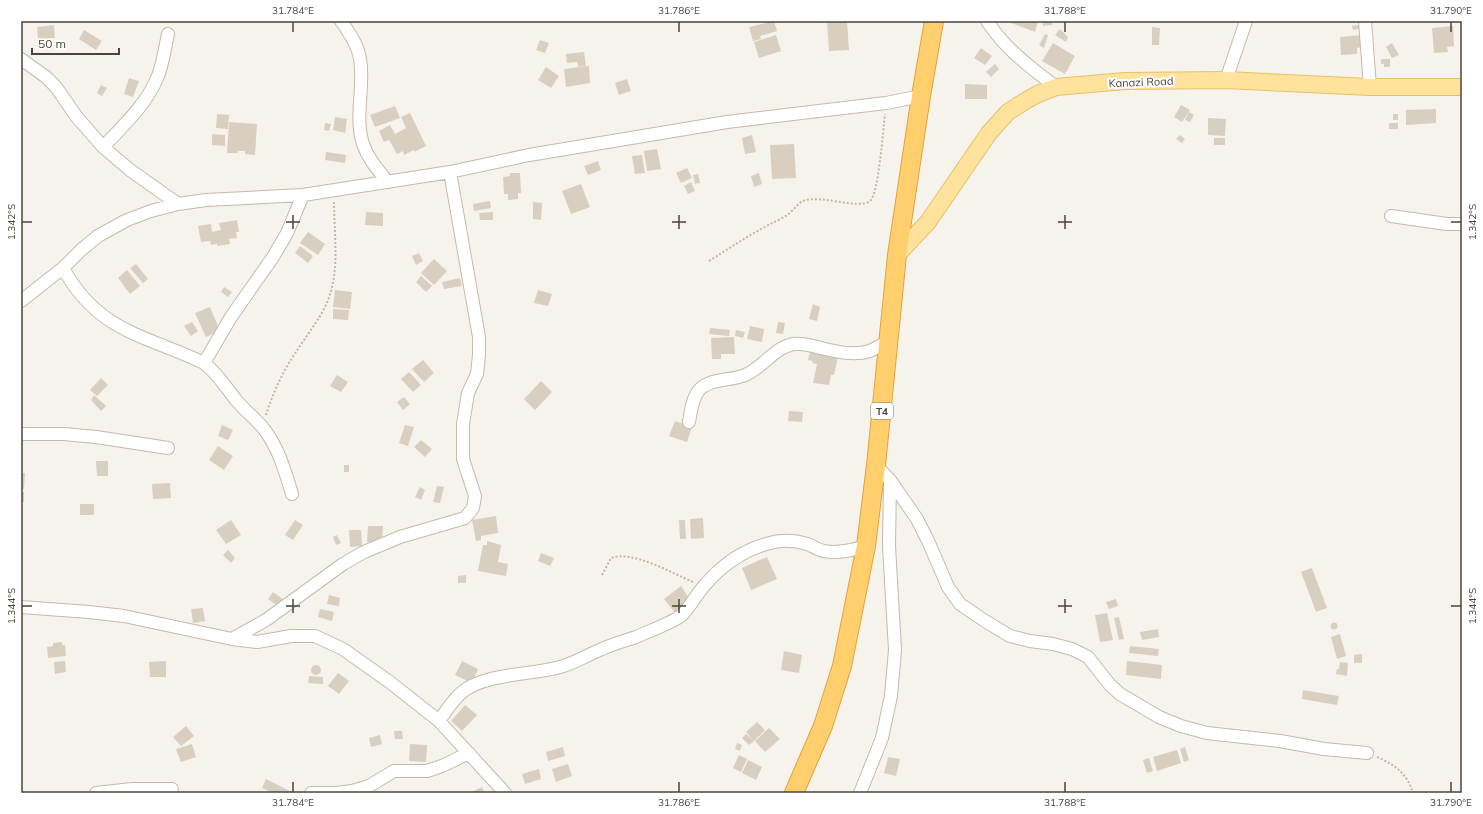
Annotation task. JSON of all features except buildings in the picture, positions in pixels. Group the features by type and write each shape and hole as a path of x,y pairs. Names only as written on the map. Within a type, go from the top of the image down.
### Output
{"highway":[{"name":"T4","path":"794,793 823,726 842,666 866,546 898,255 921,96 934,21"}],"main road":[{"name":"Kanazi Road","path":"898,255 928,222 989,133 1008,112 1038,94 1056,87 1125,82 1226,80 1370,87 1462,87"}],"street":[{"path":"341,21 352,37 360,58 361,84 359,116 363,143 372,162 388,182"},
{"path":"987,21 995,34 1022,61 1056,87"},
{"path":"1226,80 1246,21"},
{"path":"1365,21 1370,87"},
{"path":"103,147 130,118 147,96 158,77 168,34"},
{"path":"21,59 46,77 56,87 76,116 103,147 130,170 178,204"},
{"path":"21,301 64,268 81,250 98,236 127,220 151,210 206,200 303,195 450,172 528,156 727,122 798,112 886,103 921,96"},
{"path":"232,639 266,620 343,564 364,552 400,537 465,518 473,508 476,496 464,459 462,424 468,393 477,374 479,337 450,172"},
{"path":"204,363 231,317 277,250 287,232 303,195"},
{"path":"1391,216 1447,224 1462,224"},
{"path":"64,268 71,282 83,297 96,311 109,321 137,336 204,363 215,371 236,400 263,428 272,441 280,456 292,494"},
{"path":"689,422 692,402 699,390 707,385 746,375 768,357 781,349 794,344 852,353 870,351 889,341"},
{"path":"21,434 64,434 96,437 168,448"},
{"path":"876,464 890,480 917,519 948,587 960,604 1010,636 1072,649 1088,657 1110,685 1120,694 1159,717 1182,726 1207,733 1280,741 1324,749 1366,753"},
{"path":"860,793 882,738 891,696 895,650 889,546 890,480"},
{"path":"439,721 454,700 462,692 473,685 488,680 559,668 576,663 600,650 676,619 688,608 703,586 717,572 734,559 767,543 796,541 825,551 837,552 850,551 866,546"},
{"path":"21,607 124,616 232,639 257,642 291,636 316,636 342,649 391,683 439,721 470,753 505,793"},
{"path":"311,793 337,793 352,791 369,786 394,771 427,771 470,753"},
{"path":"96,793 132,789 172,788"}],"path":[{"path":"709,262 753,233 788,215 804,201 821,199 857,204 870,200 874,194 877,179 886,103"},
{"path":"263,428 269,406 282,377 297,350 323,312 329,299 335,267 333,190"},
{"path":"602,575 612,558 618,555 628,556 640,559 703,586"},
{"path":"1366,753 1392,764 1405,776 1413,793"}]}
